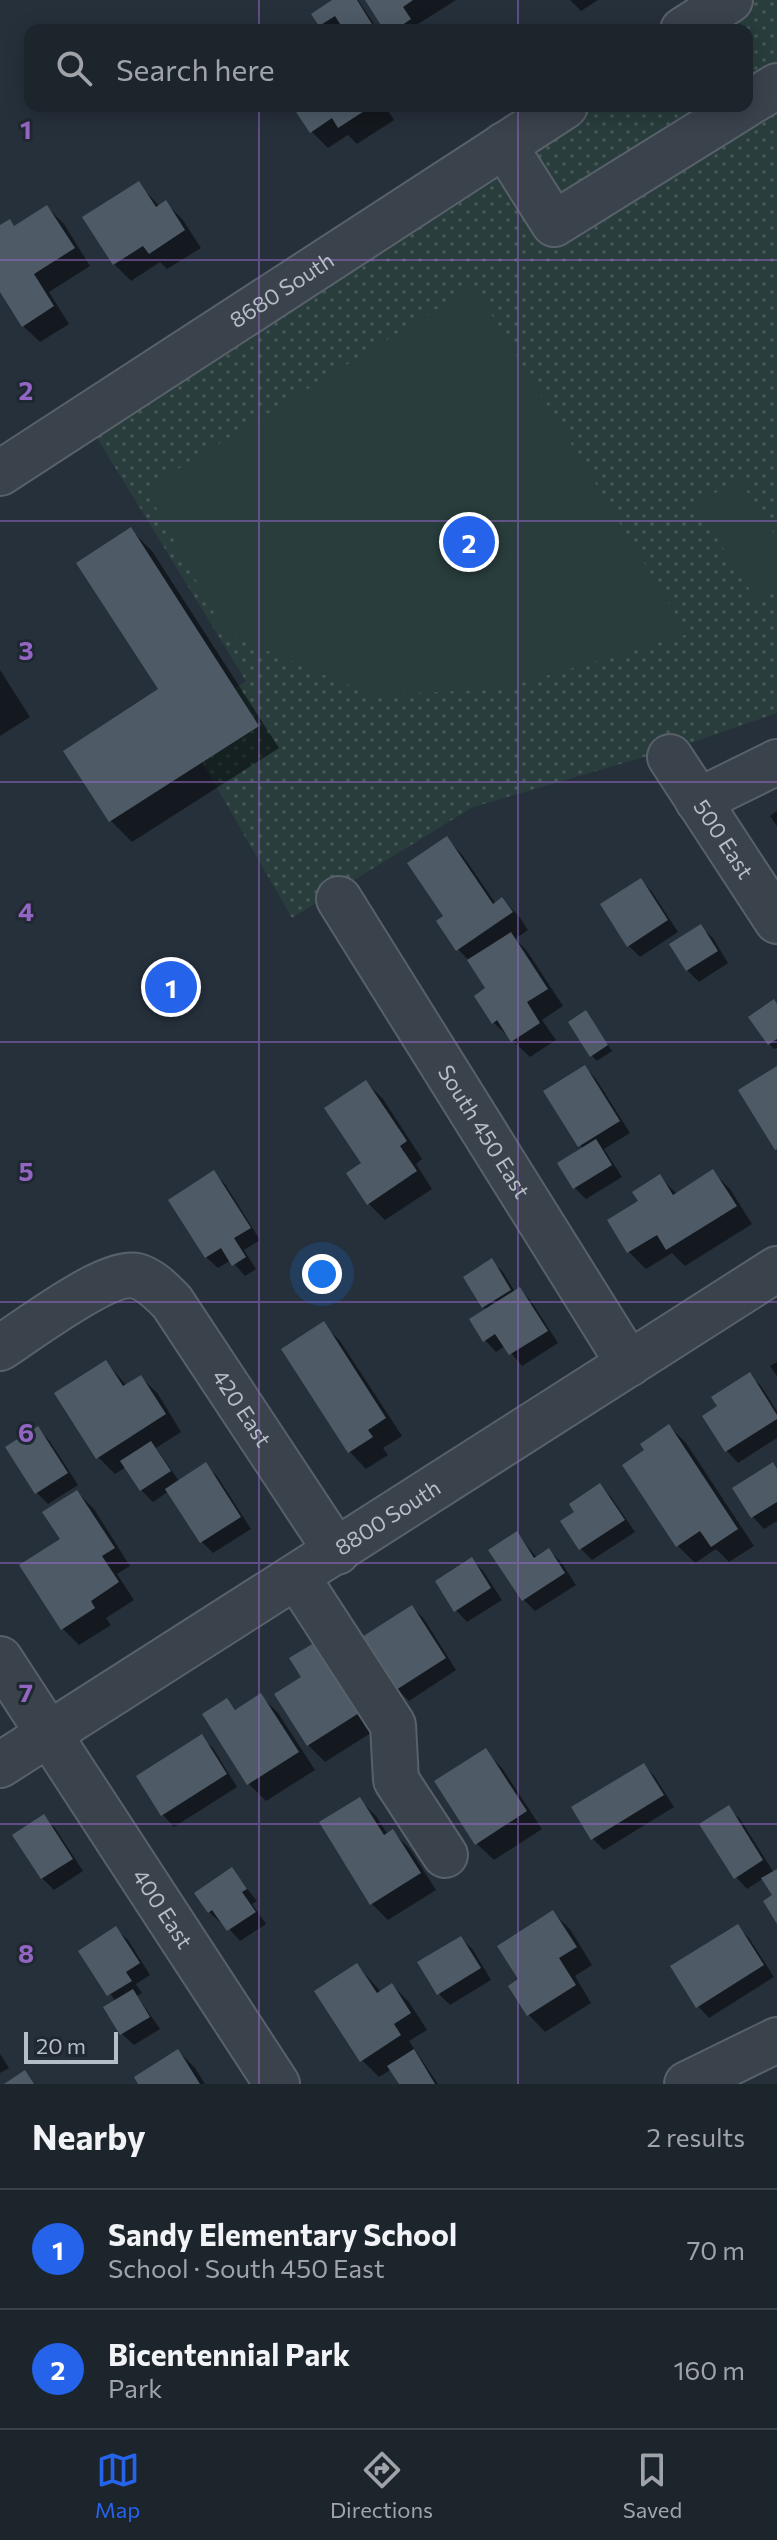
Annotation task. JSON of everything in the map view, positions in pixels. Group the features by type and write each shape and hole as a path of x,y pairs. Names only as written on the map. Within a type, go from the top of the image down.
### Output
{"street":[{"path":"692,24 730,0"},
{"path":"753,101 777,86"},
{"name":"8680 South","path":"0,473 556,112"},
{"path":"504,145 554,224 735,112"},
{"name":"500 East","path":"670,757 777,921"},
{"path":"698,801 777,762"},
{"name":"South 450 East","path":"339,899 629,1364"},
{"name":"8800 South","path":"0,1765 777,1269"},
{"name":"420 East","path":"0,1348 98,1285 119,1276 137,1276 156,1286 172,1302 337,1552"},
{"path":"297,1577 393,1725 396,1780 445,1855"},
{"name":"400 East","path":"0,1659 277,2084"},
{"path":"687,2084 775,2044"}],"green space":[{"path":"701,0 777,0 777,713 682,746 473,807 292,918 181,725 246,681 75,402 527,112 753,112 753,24 663,24"},
{"path":"474,286 688,634 501,689 372,695 225,633 146,489"},
{"path":"738,478 777,538 777,585 756,599 696,506"}],"building":[{"path":"332,0 357,0 372,24 340,24 335,16 318,24 311,14"},
{"path":"365,0 413,0 403,7 411,19 404,24 380,24"},
{"path":"296,112 363,112 338,128 332,118 310,133"},
{"path":"139,181 156,207 166,200 185,230 149,254 143,246 113,265 82,217"},
{"path":"47,205 75,248 34,274 54,306 22,327 0,292 0,225 10,219 14,226"},
{"path":"131,527 259,726 109,822 63,751 158,689 76,563"},
{"path":"447,836 493,904 502,897 513,912 456,951 436,921 443,916 407,863"},
{"path":"641,878 668,920 627,947 600,904"},
{"path":"701,924 718,951 686,971 669,944"},
{"path":"511,932 548,989 527,1002 540,1023 511,1042 497,1020 492,1024 474,996 485,988 467,960"},
{"path":"774,999 777,1004 777,1039 768,1045 748,1017"},
{"path":"586,1010 608,1045 590,1057 568,1022"},
{"path":"585,1065 620,1121 578,1147 543,1091"},
{"path":"777,1066 777,1149 775,1150 738,1090"},
{"path":"366,1080 407,1141 400,1146 417,1171 367,1205 346,1173 361,1163 324,1108"},
{"path":"596,1139 612,1165 573,1189 557,1163"},
{"path":"713,1169 737,1206 666,1250 657,1235 627,1253 607,1220 638,1201 632,1192 660,1174 673,1195"},
{"path":"214,1170 251,1228 234,1238 246,1257 232,1266 221,1248 205,1258 168,1200"},
{"path":"492,1258 511,1290 482,1308 463,1277"},
{"path":"520,1287 548,1331 509,1355 495,1334 483,1342 469,1319"},
{"path":"324,1321 386,1418 368,1430 373,1437 348,1453 281,1349"},
{"path":"106,1360 123,1386 141,1375 166,1414 96,1459 54,1393"},
{"path":"750,1372 777,1419 725,1452 702,1416 717,1406 711,1397"},
{"path":"669,1424 738,1529 711,1547 700,1531 676,1547 622,1465 644,1450 640,1444"},
{"path":"38,1426 68,1473 35,1494 5,1447"},
{"path":"151,1441 171,1471 140,1491 120,1461"},
{"path":"206,1462 241,1517 200,1543 165,1489"},
{"path":"773,1462 777,1469 777,1502 751,1518 732,1488"},
{"path":"600,1483 625,1520 579,1550 560,1521 574,1512 569,1504"},
{"path":"77,1490 115,1548 102,1556 119,1582 91,1601 95,1608 61,1630 19,1565 60,1539 42,1512"},
{"path":"517,1531 534,1558 549,1548 565,1573 522,1601 488,1550"},
{"path":"472,1557 491,1588 454,1612 435,1581"},
{"path":"412,1605 446,1658 396,1690 362,1637"},
{"path":"314,1643 359,1713 307,1746 274,1694 301,1677 289,1658"},
{"path":"261,1693 299,1752 247,1785 202,1714 227,1698 235,1710"},
{"path":"202,1734 227,1774 161,1816 136,1776"},
{"path":"486,1748 527,1811 475,1845 434,1781"},
{"path":"644,1763 664,1795 591,1840 571,1807"},
{"path":"360,1797 384,1835 393,1829 421,1873 370,1905 319,1822"},
{"path":"729,1805 763,1860 734,1879 699,1824"},
{"path":"44,1814 73,1859 41,1879 12,1835"},
{"path":"232,1867 247,1889 242,1892 256,1912 227,1931 212,1910 208,1913 194,1893"},
{"path":"777,1869 777,1924 763,1901 772,1895 761,1878"},
{"path":"553,1910 577,1947 559,1958 576,1985 527,2016 508,1986 518,1979 497,1946"},
{"path":"738,1924 764,1965 696,2008 670,1966"},
{"path":"116,1926 140,1963 126,1972 132,1981 107,1996 78,1951"},
{"path":"461,1936 481,1968 437,1995 417,1962"},
{"path":"357,1963 377,1993 392,1983 411,2013 394,2024 401,2035 360,2062 314,1991"},
{"path":"133,1989 150,2017 120,2035 103,2007"},
{"path":"178,2049 200,2084 138,2084 134,2077"},
{"path":"414,2049 435,2084 399,2084 387,2066"},
{"path":"25,2070 34,2084 4,2084"}],"place":[{"name":"Bicentennial Park","path":"469,542"},
{"name":"Sandy Elementary School","path":"171,987"}]}
